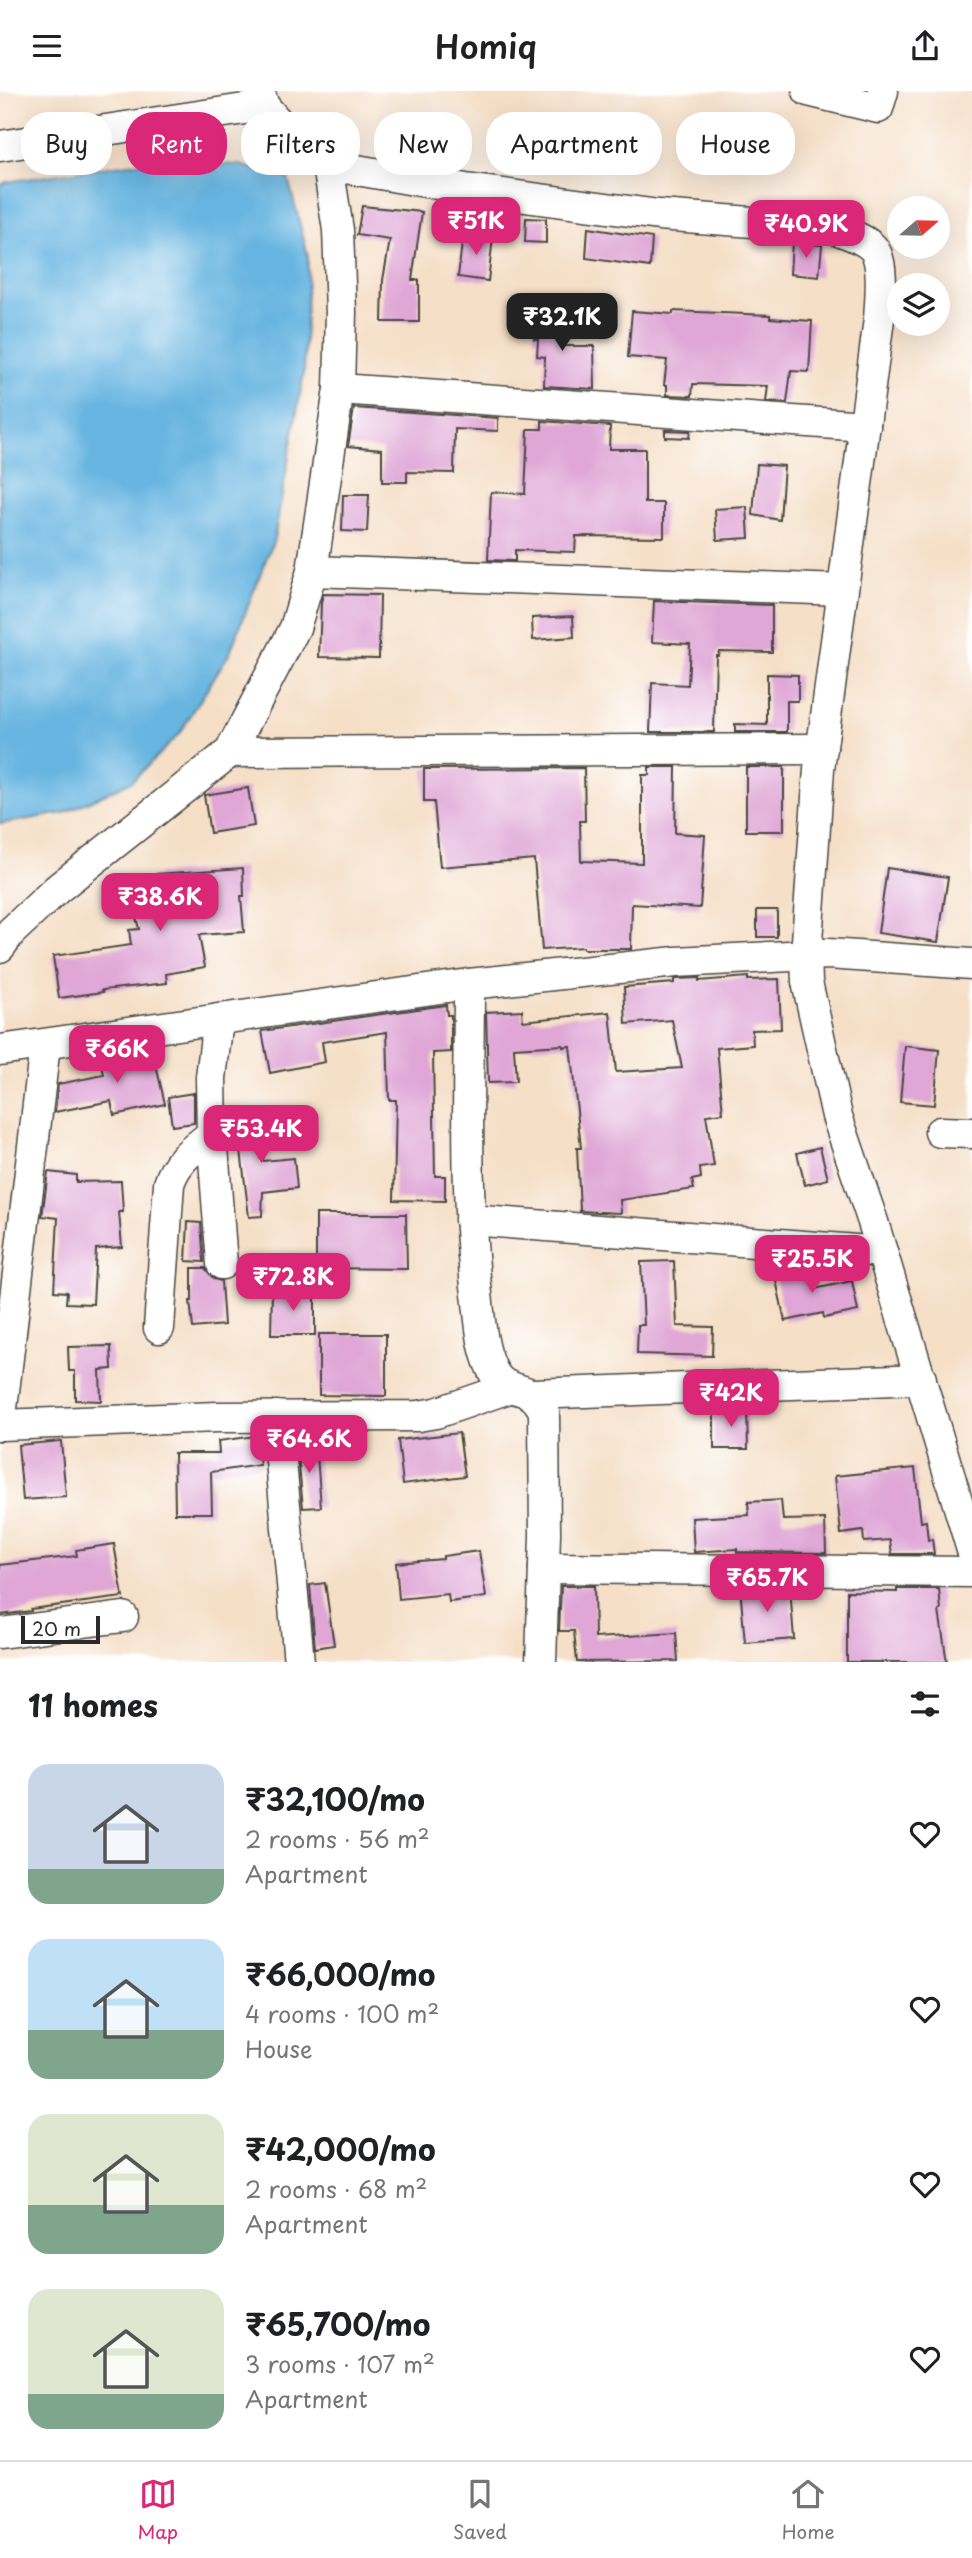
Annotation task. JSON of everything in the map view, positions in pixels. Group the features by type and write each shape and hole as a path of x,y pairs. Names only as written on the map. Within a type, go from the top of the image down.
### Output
{"street":[{"path":"808,91 878,108 883,91"},
{"path":"0,146 262,98"},
{"path":"360,171 466,189 659,215 834,228 857,237 873,248 879,265 879,319 822,749 806,956 807,982 837,1117 882,1252 972,1550"},
{"path":"0,947 11,932 57,889 230,752 295,628 312,571 339,389 341,312 338,230 330,175"},
{"path":"339,389 864,426"},
{"path":"312,571 842,590"},
{"path":"230,752 822,749"},
{"path":"0,1050 469,984 676,962 828,954 972,964"},
{"path":"469,984 470,1240 483,1339 497,1378 540,1402 544,1412 541,1662"},
{"path":"218,1019 211,1078 212,1134 222,1264"},
{"path":"45,1045 0,1425 277,1416 418,1416 521,1391 921,1379"},
{"path":"940,1132 972,1133"},
{"path":"159,1328 171,1177 173,1170 188,1153 212,1134"},
{"path":"470,1220 882,1252"},
{"path":"277,1416 299,1662"},
{"path":"544,1568 972,1571"},
{"path":"0,1633 123,1617"}],"water":[{"path":"126,164 126,175 227,175 227,164 240,165 241,175 277,175 288,178 308,256 304,373 274,539 230,652 179,734 132,781 64,813 0,824 0,185 54,175 112,175 112,166"}],"building":[{"path":"362,206 422,212 412,280 419,280 419,322 382,322 383,280 390,240 357,235"},
{"path":"526,218 546,219 546,243 525,242"},
{"path":"588,228 652,238 650,267 586,258"},
{"path":"463,234 493,237 488,281 458,277"},
{"path":"792,243 822,245 819,277 790,274"},
{"path":"535,307 565,308 564,346 594,346 595,389 544,386 545,357 537,356 538,339 534,339"},
{"path":"632,311 770,315 770,318 812,321 809,372 791,371 787,403 766,402 768,386 693,384 692,396 667,395 667,385 664,385 667,360 628,357"},
{"path":"354,408 498,418 498,431 455,429 454,473 407,472 407,482 382,482 382,449 348,446"},
{"path":"542,421 610,426 609,449 645,449 645,503 664,503 664,537 576,536 575,552 515,550 515,561 488,560 491,492 525,494 528,429 542,429"},
{"path":"665,430 690,431 689,438 665,437"},
{"path":"757,464 784,466 780,520 753,515"},
{"path":"343,495 369,495 367,532 342,531"},
{"path":"747,507 749,538 717,540 715,509"},
{"path":"323,594 380,595 379,658 319,657"},
{"path":"654,601 772,605 772,652 719,651 716,655 714,732 650,732 652,683 688,685 690,644 652,642"},
{"path":"573,616 574,637 533,640 532,618"},
{"path":"767,674 798,675 798,701 787,701 787,732 735,732 735,724 767,725"},
{"path":"649,767 676,767 675,833 705,835 700,908 632,904 631,949 583,947 542,950 534,859 440,867 434,802 424,802 424,769 584,768 585,821 580,821 581,861 642,863 642,775 649,775"},
{"path":"746,767 784,767 784,831 746,831"},
{"path":"248,788 254,826 210,833 204,795"},
{"path":"243,868 244,896 241,896 244,932 199,935 205,967 166,974 167,983 59,998 53,956 131,945 129,930 139,929 128,884 158,877 157,874"},
{"path":"887,868 948,877 938,942 878,933"},
{"path":"757,910 777,910 777,937 757,937"},
{"path":"748,977 748,980 779,979 781,1029 752,1030 753,1045 717,1048 723,1113 706,1115 714,1166 700,1168 701,1178 692,1180 694,1189 620,1200 621,1213 580,1211 577,1148 581,1148 570,1046 514,1048 516,1082 488,1083 486,1012 522,1010 523,1021 610,1012 616,1072 682,1068 672,1020 626,1024 624,987 674,983 677,979 699,978 699,981"},
{"path":"446,1005 447,1015 451,1015 451,1052 433,1053 435,1176 445,1176 445,1201 394,1200 396,1100 389,1100 387,1032 322,1042 325,1062 270,1073 262,1031"},
{"path":"905,1046 939,1050 934,1105 900,1102"},
{"path":"152,1048 165,1104 114,1115 111,1101 55,1112 58,1084 104,1075 101,1060"},
{"path":"194,1093 194,1123 172,1126 168,1097"},
{"path":"234,1119 264,1119 263,1161 294,1158 297,1188 263,1192 262,1216 249,1217 240,1142 234,1142"},
{"path":"820,1147 828,1179 805,1185 797,1153"},
{"path":"48,1172 76,1175 76,1182 121,1181 123,1212 119,1212 122,1247 96,1249 93,1304 66,1303 67,1292 54,1291 58,1218 42,1216"},
{"path":"316,1214 406,1214 407,1269 316,1268"},
{"path":"188,1222 201,1223 204,1262 186,1261"},
{"path":"674,1261 677,1326 713,1327 712,1356 637,1354 638,1325 644,1325 641,1262"},
{"path":"808,1264 814,1289 852,1281 858,1311 824,1318 823,1313 785,1321 774,1271"},
{"path":"192,1268 205,1268 214,1279 221,1281 224,1325 193,1328 190,1301"},
{"path":"272,1290 315,1290 315,1335 271,1335"},
{"path":"319,1334 386,1334 386,1396 319,1395"},
{"path":"111,1346 112,1369 100,1370 101,1401 75,1400 75,1371 69,1371 68,1347"},
{"path":"714,1409 747,1409 748,1449 714,1449"},
{"path":"459,1433 465,1476 403,1484 398,1440"},
{"path":"255,1436 260,1465 211,1472 212,1513 175,1513 174,1453 219,1453 218,1441"},
{"path":"61,1441 66,1497 23,1500 18,1445"},
{"path":"316,1442 321,1507 303,1508 297,1443"},
{"path":"915,1468 921,1522 926,1521 928,1540 932,1539 934,1554 892,1554 890,1540 864,1542 863,1531 841,1534 835,1476"},
{"path":"781,1500 783,1520 825,1519 826,1553 737,1552 737,1549 694,1552 692,1518 749,1515 748,1502"},
{"path":"114,1544 123,1597 0,1615 0,1565 77,1556 76,1550"},
{"path":"479,1551 486,1597 449,1602 448,1594 399,1599 396,1563 443,1559 443,1556"},
{"path":"325,1583 334,1645 315,1648 310,1585"},
{"path":"561,1586 594,1586 595,1638 676,1633 678,1661 577,1662 574,1631 559,1631"},
{"path":"740,1587 790,1588 794,1639 745,1643"},
{"path":"897,1589 939,1589 939,1611 947,1662 847,1662 847,1591 897,1592"}]}
